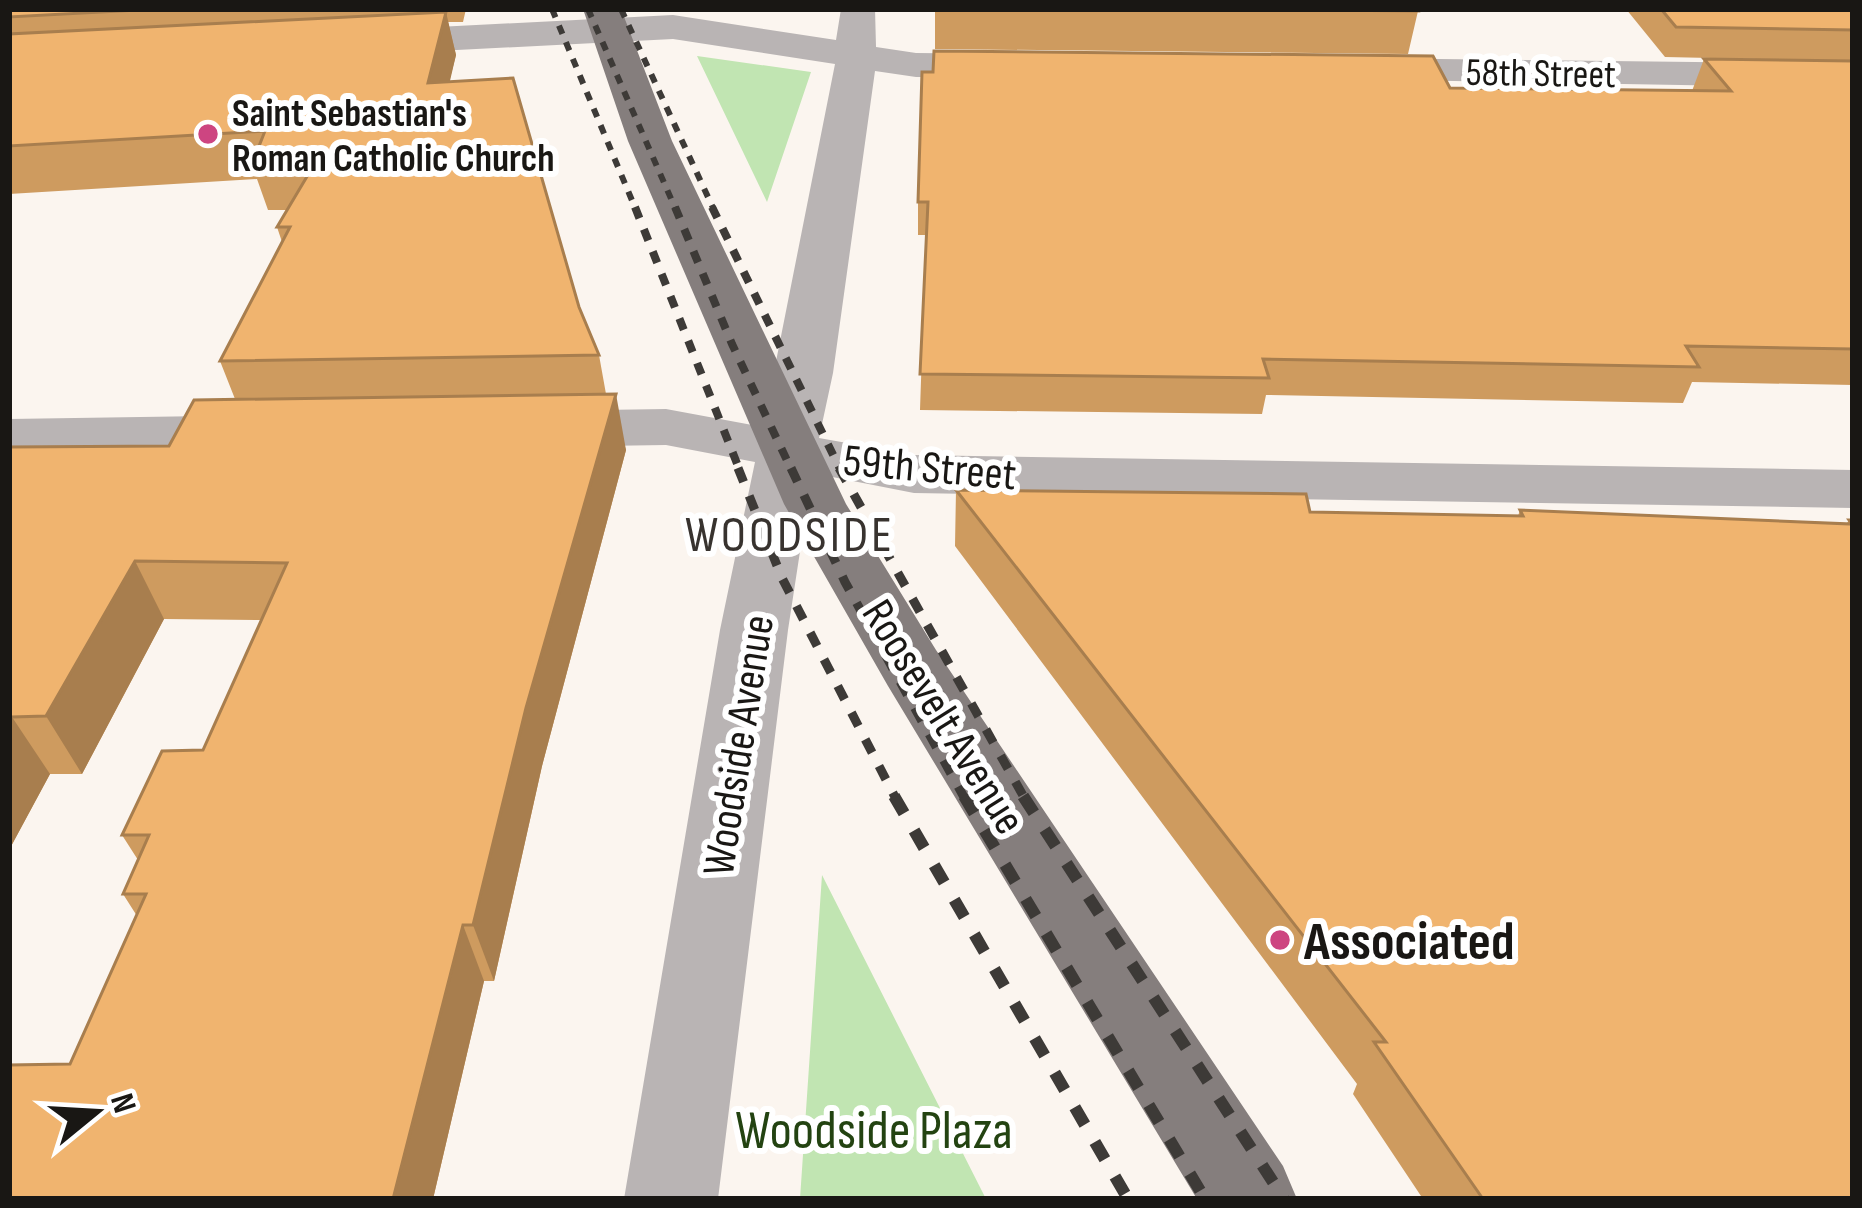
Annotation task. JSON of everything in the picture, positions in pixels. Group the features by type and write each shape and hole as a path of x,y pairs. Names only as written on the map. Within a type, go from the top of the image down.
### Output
{"main road":[{"name":"Roosevelt Avenue","path":"606,20 650,141 815,504 912,668 1250,1199"}],"street":[{"path":"318,45 606,20 673,27 857,32 916,65 1062,67"},
{"name":"Woodside Avenue","path":"670,1199 754,630 778,493 791,451 854,82 857,32"},
{"name":"58th Street","path":"1310,70 1853,76"},
{"name":"59th Street","path":"478,430 666,427 914,474 1853,489"},
{"path":"9,437 314,433"}],"green space":[{"path":"697,56 811,72 767,202"},
{"name":"Woodside Plaza","path":"822,875 986,1199 800,1199"}],"building":[{"path":"11,9 157,9 9,17"},
{"path":"1206,9 1417,9 1418,11"},
{"path":"1661,9 1853,9 1853,30 1676,27"},
{"path":"446,12 428,83 513,78 579,307 599,355 220,361 290,227 277,227 315,163 252,164 265,131 9,146 9,34"},
{"path":"934,51 1433,56 1450,88 1731,91 1704,59 1853,61 1853,349 1686,346 1699,367 1263,359 1269,378 920,374 928,202 918,202 922,72 933,72"},
{"path":"616,394 526,708 473,925 463,925 393,1199 9,1199 9,1065 70,1064 146,894 123,894 149,835 122,835 162,751 203,750 287,563 135,561 46,716 12,717 9,722 9,447 169,446 194,400"},
{"path":"956,490 1306,494 1310,512 1523,516 1520,510 1852,524 1849,520 1853,520 1853,1199 1483,1199 1374,1042 1386,1042"}],"railway":[{"path":"552,9 636,210"},
{"path":"588,9 676,210"},
{"path":"621,9 714,210"},
{"path":"635,207 740,471"},
{"path":"675,207 792,471"},
{"path":"712,207 841,471"},
{"path":"738,468 782,578 896,799"},
{"path":"791,468 845,582 965,799"},
{"path":"839,468 1025,799"},
{"path":"894,796 1128,1199"},
{"path":"964,796 1205,1199"},
{"path":"1023,796 1284,1199"}],"place":[{"name":"Saint Sebastian's Roman Catholic Church","path":"208,134"},
{"name":"Associated","path":"1280,940"}],"district":[{"name":"WOODSIDE","path":"790,533"}]}
